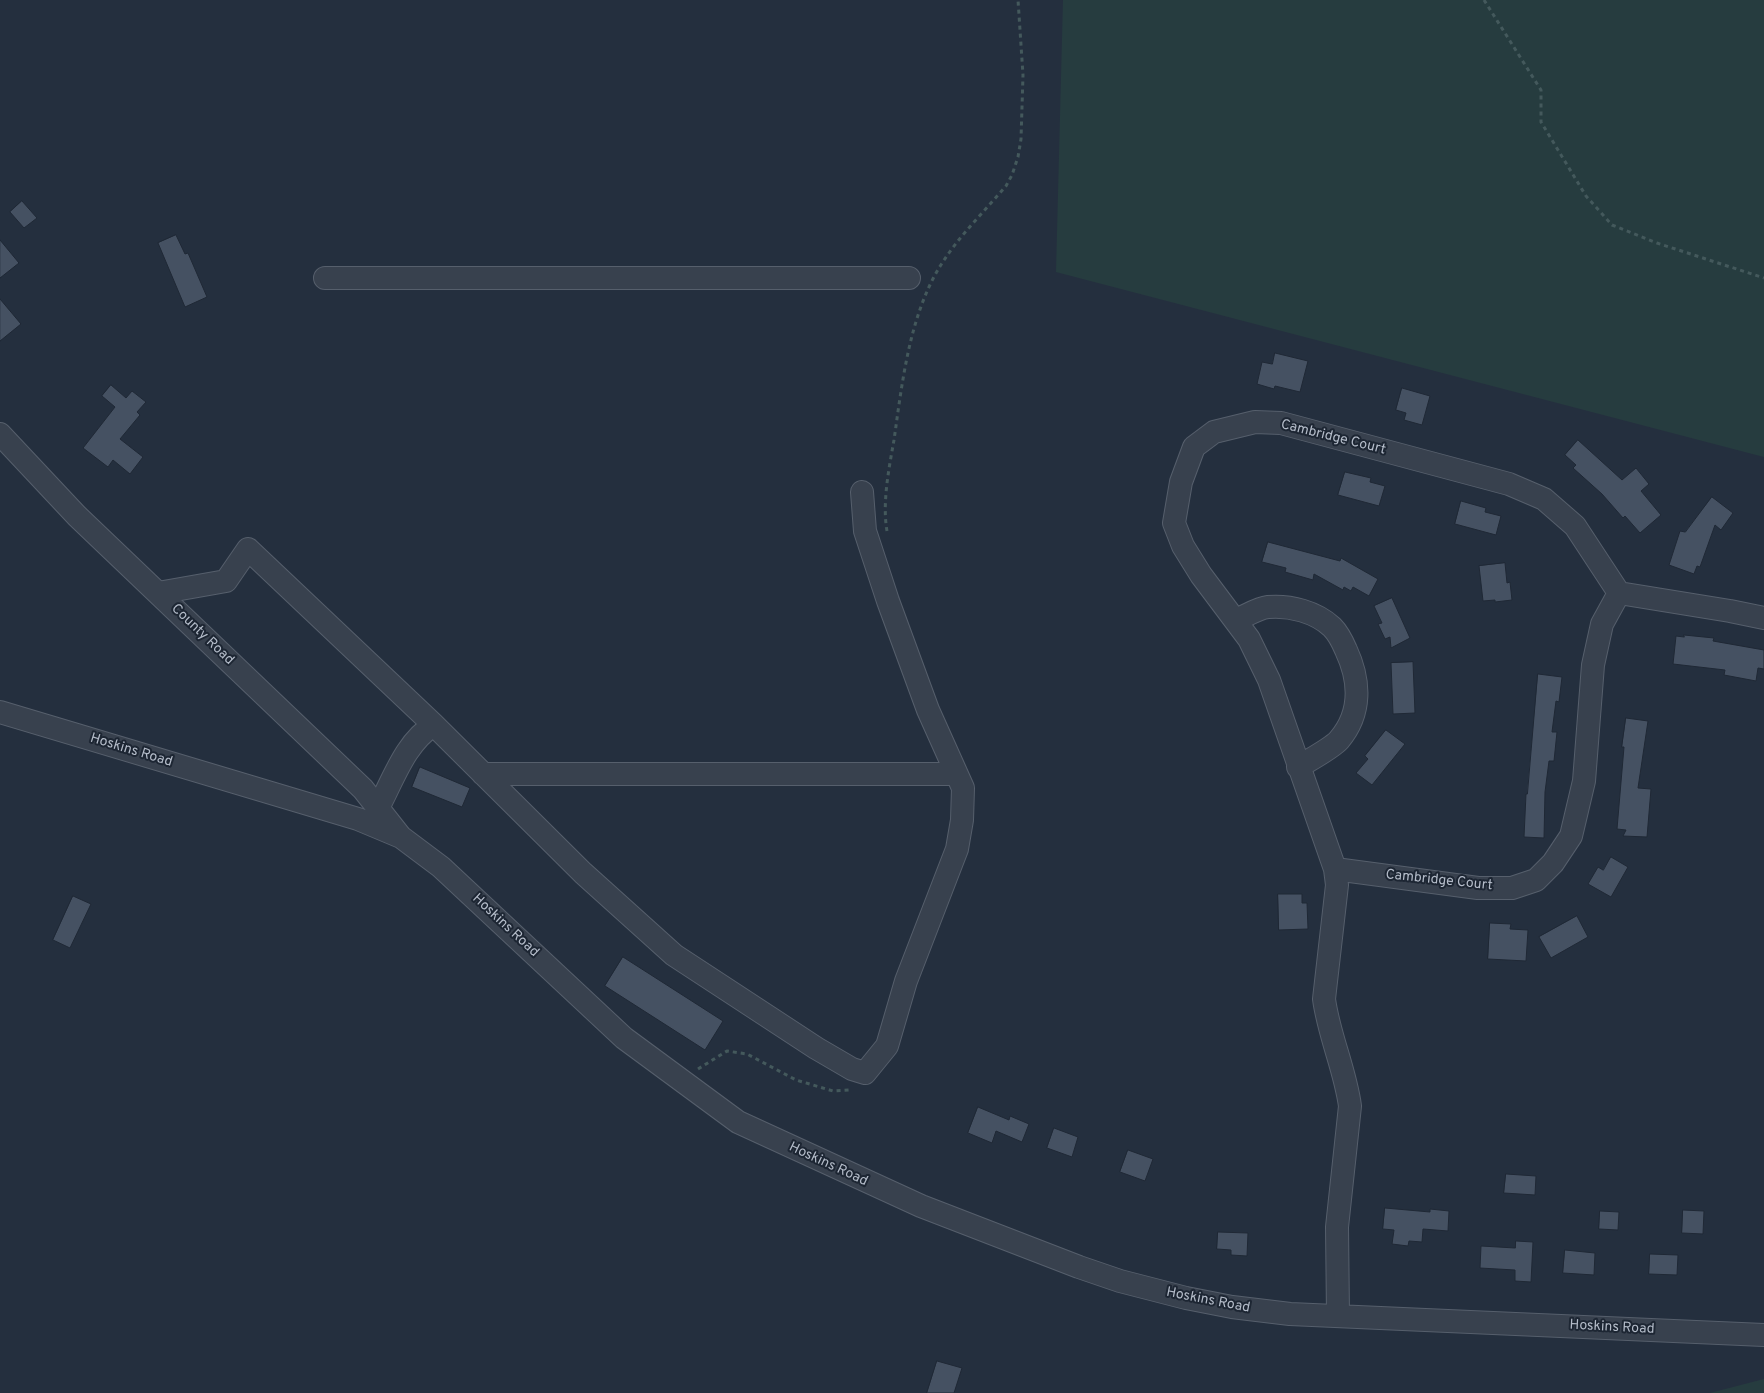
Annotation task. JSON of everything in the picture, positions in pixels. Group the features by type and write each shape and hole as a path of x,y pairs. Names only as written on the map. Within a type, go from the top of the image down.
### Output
{"street":[{"path":"325,278 909,278"},
{"name":"Cambridge Court","path":"1335,869 1478,888 1512,888 1536,880 1553,863 1570,836 1584,781 1593,665 1602,624 1619,593 1575,526 1544,499 1509,484 1281,423 1256,422 1214,432 1194,447 1181,482 1174,523 1183,546 1201,575 1249,639 1268,680 1335,869 1337,885 1324,999 1326,1017 1347,1087 1350,1106 1337,1227 1338,1315"},
{"name":"County Road","path":"0,434 77,516 363,789 401,837"},
{"path":"158,593 226,581 248,549 434,725 583,873 674,955 816,1048 852,1069 865,1073 887,1046 906,981 957,849 962,820 963,788 928,710 865,531 862,492"},
{"path":"1619,593 1764,618"},
{"path":"1236,620 1266,607 1298,609 1315,616 1332,628 1343,643 1351,660 1357,682 1357,697 1352,719 1339,741 1298,767"},
{"name":"Hoskins Road","path":"0,712 358,819 401,837 441,867 624,1038 738,1122 921,1206 1070,1264 1120,1281 1186,1298 1232,1307 1290,1314 1764,1335"},
{"path":"378,808 405,756 424,731 434,725"},
{"path":"483,774 956,774"}],"path":[{"path":"1484,0 1541,90 1541,122 1586,196 1612,225 1657,243 1764,278"}],"green space":[{"path":"1063,0 1764,0 1764,457 1056,272"},
{"path":"1764,1379 1764,1393 1710,1393"}],"building":[{"path":"22,201 37,218 24,228 10,212"},
{"path":"176,235 185,254 188,253 207,297 185,307 158,243"},
{"path":"0,240 19,263 0,278"},
{"path":"0,299 21,324 0,341"},
{"path":"1275,353 1308,361 1300,392 1275,386 1274,389 1257,384 1262,362 1272,364"},
{"path":"111,385 126,398 132,391 146,402 137,412 140,415 120,439 143,457 130,474 113,460 108,467 83,448 115,407 102,396"},
{"path":"1402,388 1430,396 1422,425 1404,420 1406,413 1396,410"},
{"path":"1578,440 1622,480 1636,468 1649,484 1641,491 1661,515 1640,533 1625,516 1623,518 1602,494 1573,468 1576,465 1565,455"},
{"path":"1345,472 1371,478 1370,482 1385,486 1379,506 1338,495"},
{"path":"1712,497 1733,513 1721,530 1715,525 1700,567 1697,566 1694,574 1669,565 1680,531 1685,532"},
{"path":"1461,501 1486,508 1485,512 1501,516 1496,535 1455,524"},
{"path":"1268,542 1340,561 1341,558 1378,579 1369,596 1353,587 1351,591 1344,587 1343,590 1314,574 1313,580 1285,572 1286,568 1262,562"},
{"path":"1505,563 1507,583 1510,582 1512,600 1483,601 1479,566"},
{"path":"1392,598 1410,638 1391,648 1390,637 1385,639 1378,624 1382,623 1374,606"},
{"path":"1684,635 1714,638 1713,641 1764,650 1764,669 1758,668 1756,681 1724,675 1725,670 1673,664 1676,636 1684,637"},
{"path":"1413,662 1415,713 1393,714 1391,663"},
{"path":"1538,674 1562,677 1559,702 1556,701 1552,732 1557,732 1554,761 1549,761 1545,792 1544,838 1524,837 1526,794"},
{"path":"1626,718 1648,721 1638,788 1651,789 1647,837 1623,836 1626,830 1617,829 1624,747 1622,747"},
{"path":"1386,730 1405,744 1372,785 1356,773 1368,759 1365,756"},
{"path":"420,767 470,788 462,807 412,787"},
{"path":"1611,857 1628,867 1611,897 1588,884 1598,867 1603,870"},
{"path":"1278,894 1302,894 1302,903 1307,903 1308,929 1279,930"},
{"path":"73,896 91,904 70,948 53,940"},
{"path":"1577,916 1588,937 1551,958 1539,937"},
{"path":"1490,923 1511,924 1510,929 1528,930 1526,961 1488,959"},
{"path":"623,957 723,1021 705,1050 605,986"},
{"path":"978,1107 1009,1120 1010,1116 1029,1124 1022,1142 996,1131 992,1143 968,1133"},
{"path":"1054,1128 1078,1137 1072,1157 1047,1148"},
{"path":"1128,1150 1153,1159 1145,1181 1120,1172"},
{"path":"1506,1174 1536,1176 1535,1195 1504,1193"},
{"path":"1385,1208 1430,1212 1430,1209 1449,1211 1448,1231 1423,1229 1422,1242 1409,1241 1408,1246 1392,1244 1394,1230 1383,1229"},
{"path":"1683,1210 1704,1211 1703,1234 1682,1233"},
{"path":"1600,1211 1619,1212 1618,1230 1599,1229"},
{"path":"1218,1232 1248,1233 1247,1256 1231,1255 1231,1250 1217,1249"},
{"path":"1516,1241 1533,1242 1531,1282 1515,1281 1515,1270 1480,1268 1481,1246 1515,1248"},
{"path":"1565,1250 1595,1253 1594,1275 1563,1273"},
{"path":"1650,1254 1678,1255 1677,1275 1649,1274"},
{"path":"937,1361 962,1368 954,1393 927,1393"}]}
